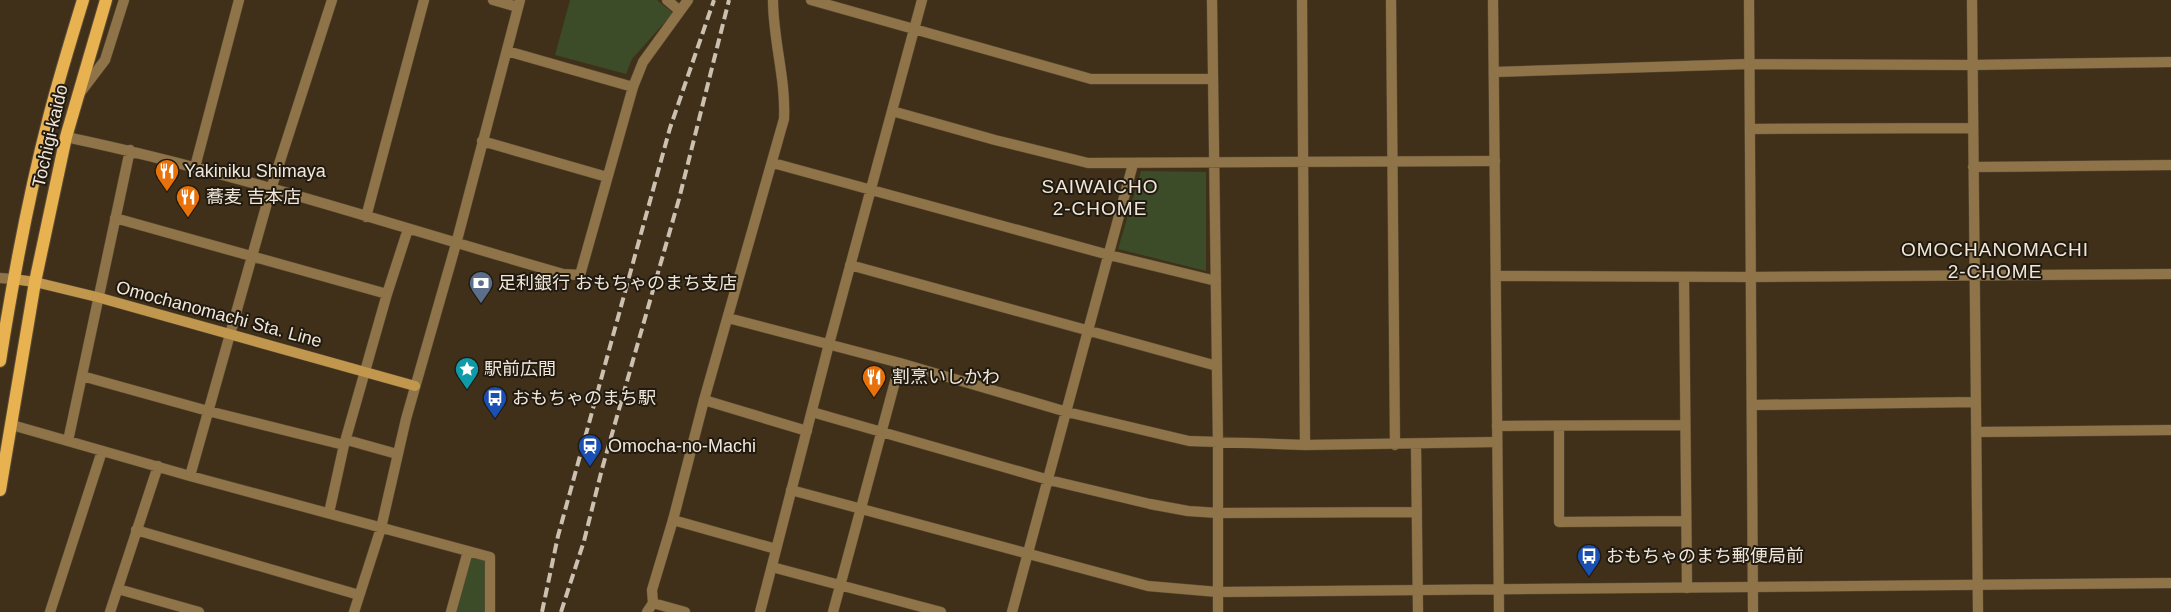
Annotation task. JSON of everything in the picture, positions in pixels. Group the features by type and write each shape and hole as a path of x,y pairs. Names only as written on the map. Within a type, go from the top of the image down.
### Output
{"main road":[{"name":"Tochigi-kaido","path":"0,361 13,278 49,118 82,0"},
{"name":"Tochigi-kaido","path":"0,490 35,282 66,136 106,0"},
{"name":"Omochanomachi Sta. Line","path":"13,278 35,282 230,333 415,386"}],"street":[{"path":"76,100 105,60 124,0"},
{"path":"195,168 239,0"},
{"path":"190,476 271,189 332,0"},
{"path":"366,217 424,0"},
{"path":"354,612 380,528 415,386 456,244 519,3 493,0"},
{"path":"667,0 680,11"},
{"path":"66,136 130,150 271,189 563,274 580,275 633,87 643,62 688,0"},
{"path":"684,612 650,608 652,590 784,119 784,104 773,18 773,0"},
{"path":"811,0 1091,78 1212,79"},
{"path":"760,612 829,344 922,0"},
{"path":"1212,0 1218,444 1218,612"},
{"path":"1302,0 1305,445"},
{"path":"1391,0 1395,445"},
{"path":"1493,0 1499,612"},
{"path":"1749,0 1753,612"},
{"path":"1972,0 1978,612"},
{"path":"507,51 633,87"},
{"path":"1494,72 1749,64 1972,65 2171,62"},
{"path":"892,111 1080,162 1133,164 1495,161"},
{"path":"1750,129 1973,128"},
{"path":"482,142 607,177"},
{"path":"68,441 130,150"},
{"path":"773,163 1109,255 1216,281"},
{"path":"1012,612 1068,412 1133,164"},
{"path":"1974,167 2171,165"},
{"path":"115,218 386,294"},
{"path":"329,513 345,442 366,372 386,294 408,229"},
{"path":"850,265 1217,366"},
{"path":"1496,276 1751,277 2171,274"},
{"path":"1684,277 1687,588"},
{"path":"0,278 13,278"},
{"path":"728,318 900,363 1068,412 1189,441 1218,444 1305,445 1416,445 1497,442"},
{"path":"833,612 900,363"},
{"path":"82,376 208,411 397,454"},
{"path":"704,400 807,431"},
{"path":"1752,405 1976,402"},
{"path":"812,412 1049,480 1188,511 1218,513 1417,512"},
{"path":"12,425 190,476 490,557 490,612"},
{"path":"1497,426 1686,425"},
{"path":"1559,426 1559,522 1686,521"},
{"path":"1976,432 2171,430"},
{"path":"1416,445 1418,612"},
{"path":"50,612 102,451"},
{"path":"110,612 158,466"},
{"path":"792,490 1148,586 1218,592 1418,592 2171,583"},
{"path":"673,520 776,550"},
{"path":"136,530 359,595"},
{"path":"451,612 468,551"},
{"path":"772,567 941,612"},
{"path":"118,589 199,612"}],"green space":[{"path":"570,0 657,0 673,13 632,59 626,74 555,55"},
{"path":"1141,171 1206,172 1206,271 1118,249"},
{"path":"468,551 490,557 490,612 451,612"}],"railway":[{"path":"542,612 558,536 670,128 714,0"},
{"path":"561,612 584,541 602,469 679,199 729,0"}],"place":[{"name":"Yakiniku Shimaya","path":"167,192"},
{"name":"蕎麦 吉本店","path":"188,218"},
{"name":"足利銀行 おもちゃのまち支店","path":"481,304"},
{"name":"駅前広間","path":"467,390"},
{"name":"割烹いしかわ","path":"874,398"},
{"name":"おもちゃのまち駅","path":"495,419"},
{"name":"Omocha-no-Machi","path":"590,467"},
{"name":"おもちゃのまち郵便局前","path":"1589,577"}],"district":[{"name":"SAIWAICHO 2-CHOME","path":"1100,197"},
{"name":"OMOCHANOMACHI 2-CHOME","path":"1995,260"}]}
